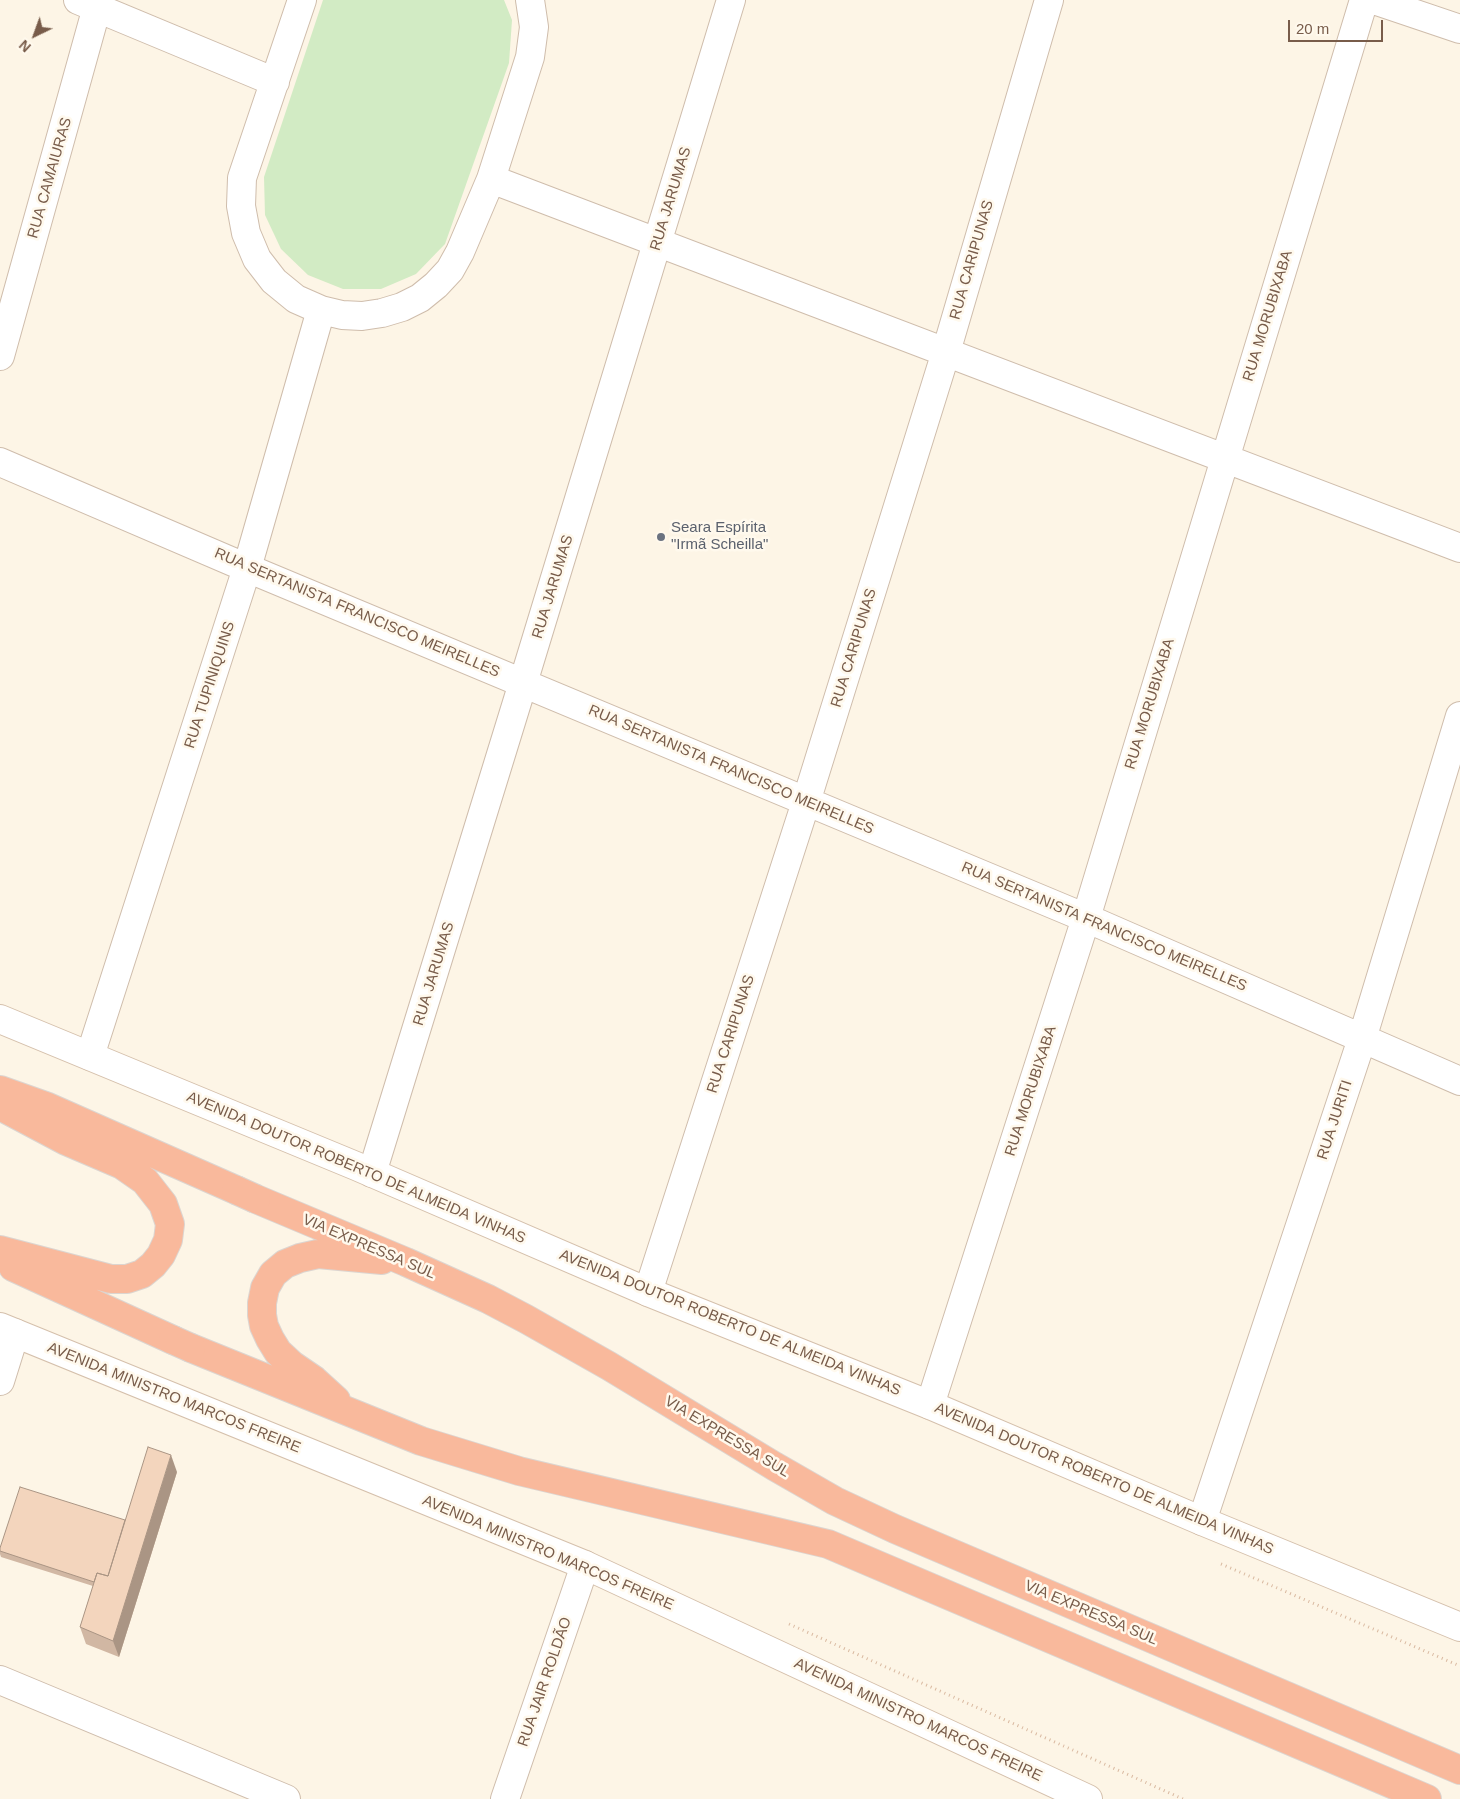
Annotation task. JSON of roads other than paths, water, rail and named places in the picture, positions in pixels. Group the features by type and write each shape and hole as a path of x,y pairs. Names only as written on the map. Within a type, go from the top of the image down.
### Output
{"highway":[{"name":"VIA EXPRESSA SUL","path":"0,1090 48,1107 406,1262 488,1300 563,1339 774,1466 843,1505 895,1529 1460,1770"},
{"path":"0,1106 66,1141 122,1165 145,1181 163,1204 170,1224 168,1240 161,1255 142,1274 127,1279 111,1279 0,1250"},
{"path":"352,1414 314,1380 292,1365 278,1352 264,1326 262,1303 265,1288 273,1274 286,1264 300,1258 318,1254 406,1262"},
{"path":"0,1261 182,1344 421,1441 518,1471 828,1544 1427,1799"}],"street":[{"path":"302,0 242,178 241,206 246,233 257,259 274,281 296,299 321,310 342,315 362,316 402,307 420,298 450,270 460,252 491,179 530,57 534,28 530,0"},
{"name":"RUA JARUMAS","path":"372,1173 524,683 731,0"},
{"name":"RUA CARIPUNAS","path":"648,1292 806,802 946,352 1049,0"},
{"name":"RUA MORUBIXABA","path":"930,1406 1086,918 1364,0"},
{"path":"1374,0 1460,30"},
{"path":"91,3 275,82"},
{"name":"RUA CAMAIURAS","path":"0,356 91,3"},
{"path":"491,179 1460,548"},
{"name":"RUA TUPINIQUINS","path":"90,1056 247,568 321,310"},
{"name":"RUA SERTANISTA FRANCISCO MEIRELLES","path":"0,462 247,568 1086,918 1460,1081"},
{"name":"RUA JURITI","path":"1202,1521 1362,1039 1460,716"},
{"name":"AVENIDA DOUTOR ROBERTO DE ALMEIDA VINHAS","path":"0,1019 372,1173 648,1292 930,1406 1460,1627"},
{"path":"0,1381 7,1330"},
{"name":"AVENIDA MINISTRO MARCOS FREIRE","path":"7,1330 585,1565 1088,1799"},
{"name":"RUA JAIR ROLDÃO","path":"505,1799 585,1565"},
{"path":"0,1680 286,1799"}],"place":[{"name":"Seara Espírita \"Irmã Scheilla\"","path":"661,537"}]}
